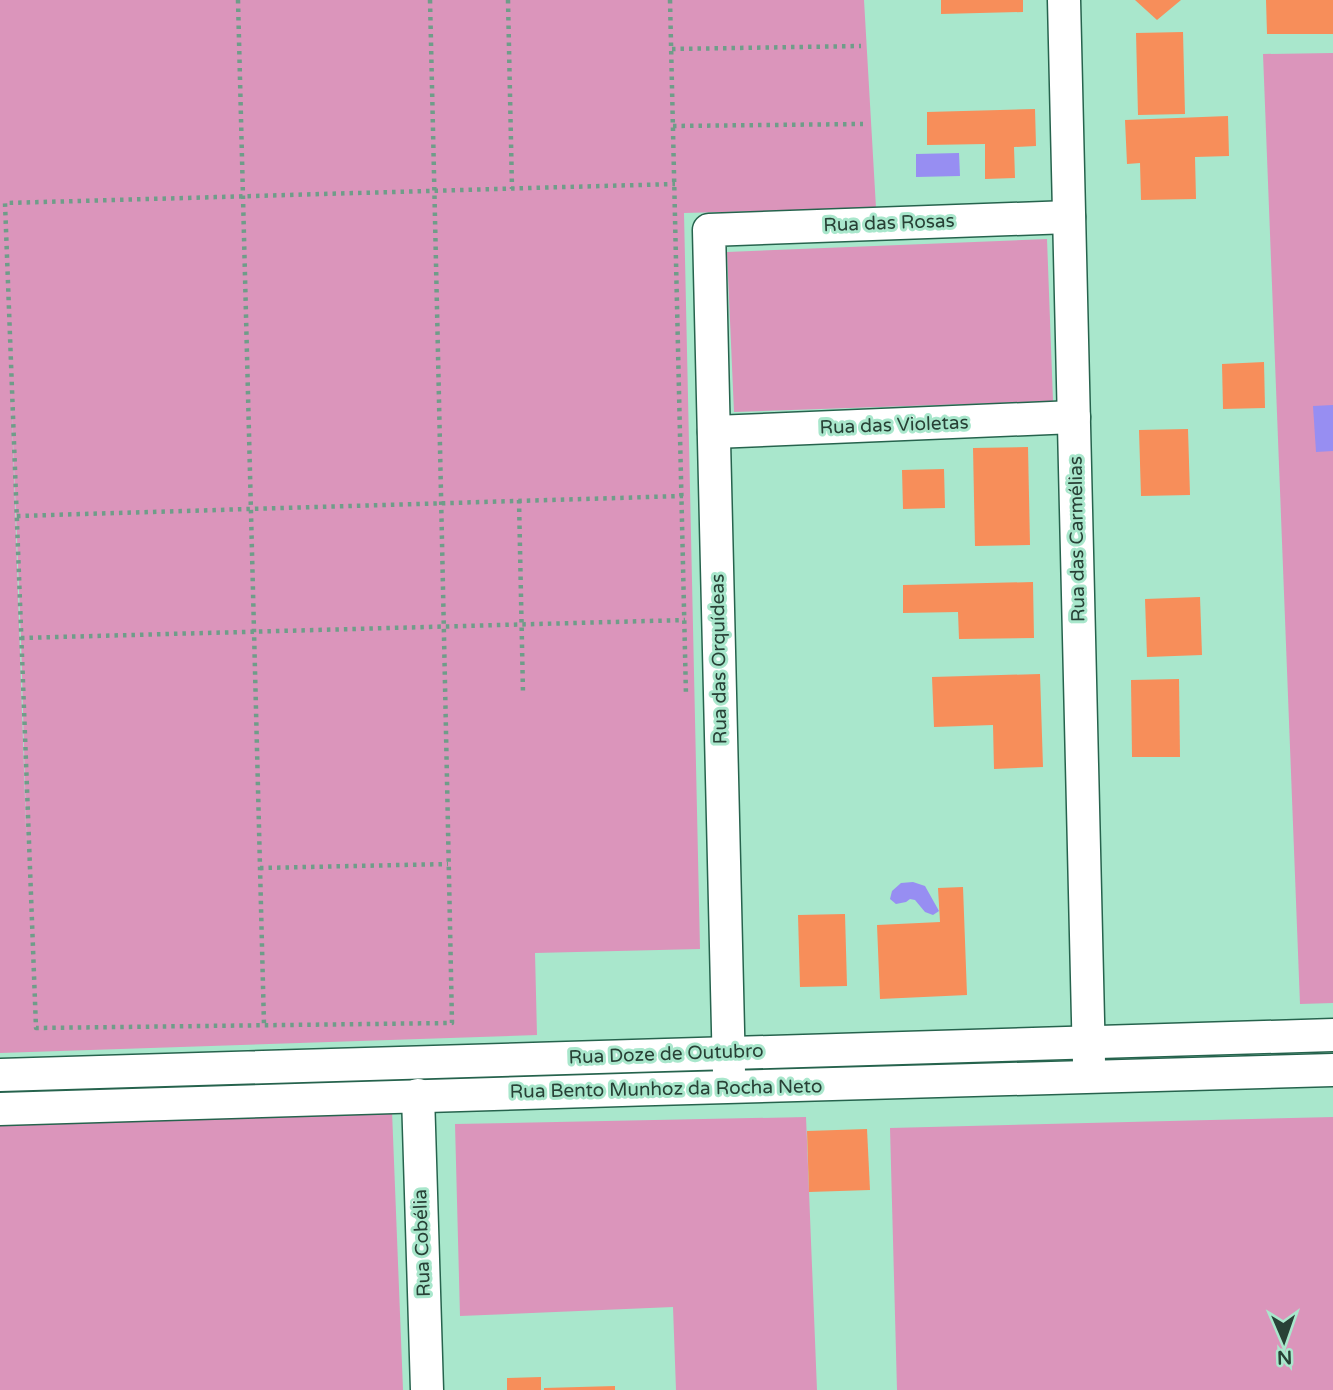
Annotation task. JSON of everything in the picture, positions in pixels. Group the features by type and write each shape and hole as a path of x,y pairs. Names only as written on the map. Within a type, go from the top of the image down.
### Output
{"street":[{"name":"Rua das Carmélias","path":"1064,0 1089,1077"},
{"name":"Rua das Rosas","path":"709,230 1069,217"},
{"name":"Rua das Orquídeas","path":"709,230 730,1088"},
{"name":"Rua das Violetas","path":"714,432 1074,417"},
{"name":"Rua Doze de Outubro","path":"0,1075 1333,1035"},
{"name":"Rua Bento Munhoz da Rocha Neto","path":"0,1109 1333,1070"},
{"name":"Rua Cobélia","path":"418,1095 427,1390"}],"path":[{"path":"239,0 264,1026"},
{"path":"430,0 435,191 452,1023 36,1028 5,203 243,197 435,191 512,188 675,184"},
{"path":"508,0 512,188"},
{"path":"670,0 686,696"},
{"path":"672,49 861,46"},
{"path":"673,126 863,124"},
{"path":"16,516 683,496"},
{"path":"519,500 523,693"},
{"path":"21,638 685,620"},
{"path":"260,867 449,864"}],"shaded area":[{"path":"0,0 864,0 876,208 684,213 700,949 535,953 537,1035 0,1053","holes":["11,390 21,638 27,857"]},
{"path":"1333,53 1333,1003 1300,1004 1263,54"},
{"path":"959,153 960,176 916,177 916,154"},
{"path":"1047,239 1053,401 734,412 727,252"},
{"path":"1333,405 1333,451 1316,452 1313,406"},
{"path":"913,882 925,886 939,911 933,915 925,912 915,900 896,904 890,899 892,891 901,883"},
{"path":"392,1111 403,1390 0,1390 0,1117"},
{"path":"806,1117 817,1390 676,1390 673,1307 460,1316 455,1124"},
{"path":"1333,1117 1333,1390 897,1390 890,1128"}],"building":[{"path":"941,0 1023,0 1023,12 941,14"},
{"path":"1135,0 1181,0 1157,20"},
{"path":"1266,0 1333,0 1333,34 1267,34"},
{"path":"1183,32 1185,114 1138,115 1136,33"},
{"path":"1035,109 1036,146 1014,147 1015,178 985,179 985,144 927,145 927,112"},
{"path":"1228,116 1229,156 1195,157 1196,199 1141,200 1140,163 1127,164 1125,120"},
{"path":"1264,362 1265,408 1223,409 1222,364"},
{"path":"1188,429 1190,495 1141,496 1139,430"},
{"path":"1028,447 1030,545 975,546 973,448"},
{"path":"944,469 945,508 903,509 902,470"},
{"path":"1033,582 1034,638 959,639 958,612 903,613 903,585"},
{"path":"1200,597 1202,655 1147,657 1145,599"},
{"path":"1040,674 1043,767 994,769 993,725 934,727 932,677"},
{"path":"1179,679 1180,757 1132,757 1131,680"},
{"path":"963,887 967,995 880,999 877,925 940,922 938,888"},
{"path":"845,914 847,986 800,987 798,915"},
{"path":"867,1129 870,1190 809,1192 807,1131"},
{"path":"541,1377 541,1390 507,1390 507,1378"},
{"path":"615,1386 615,1390 544,1390 544,1388"}]}
